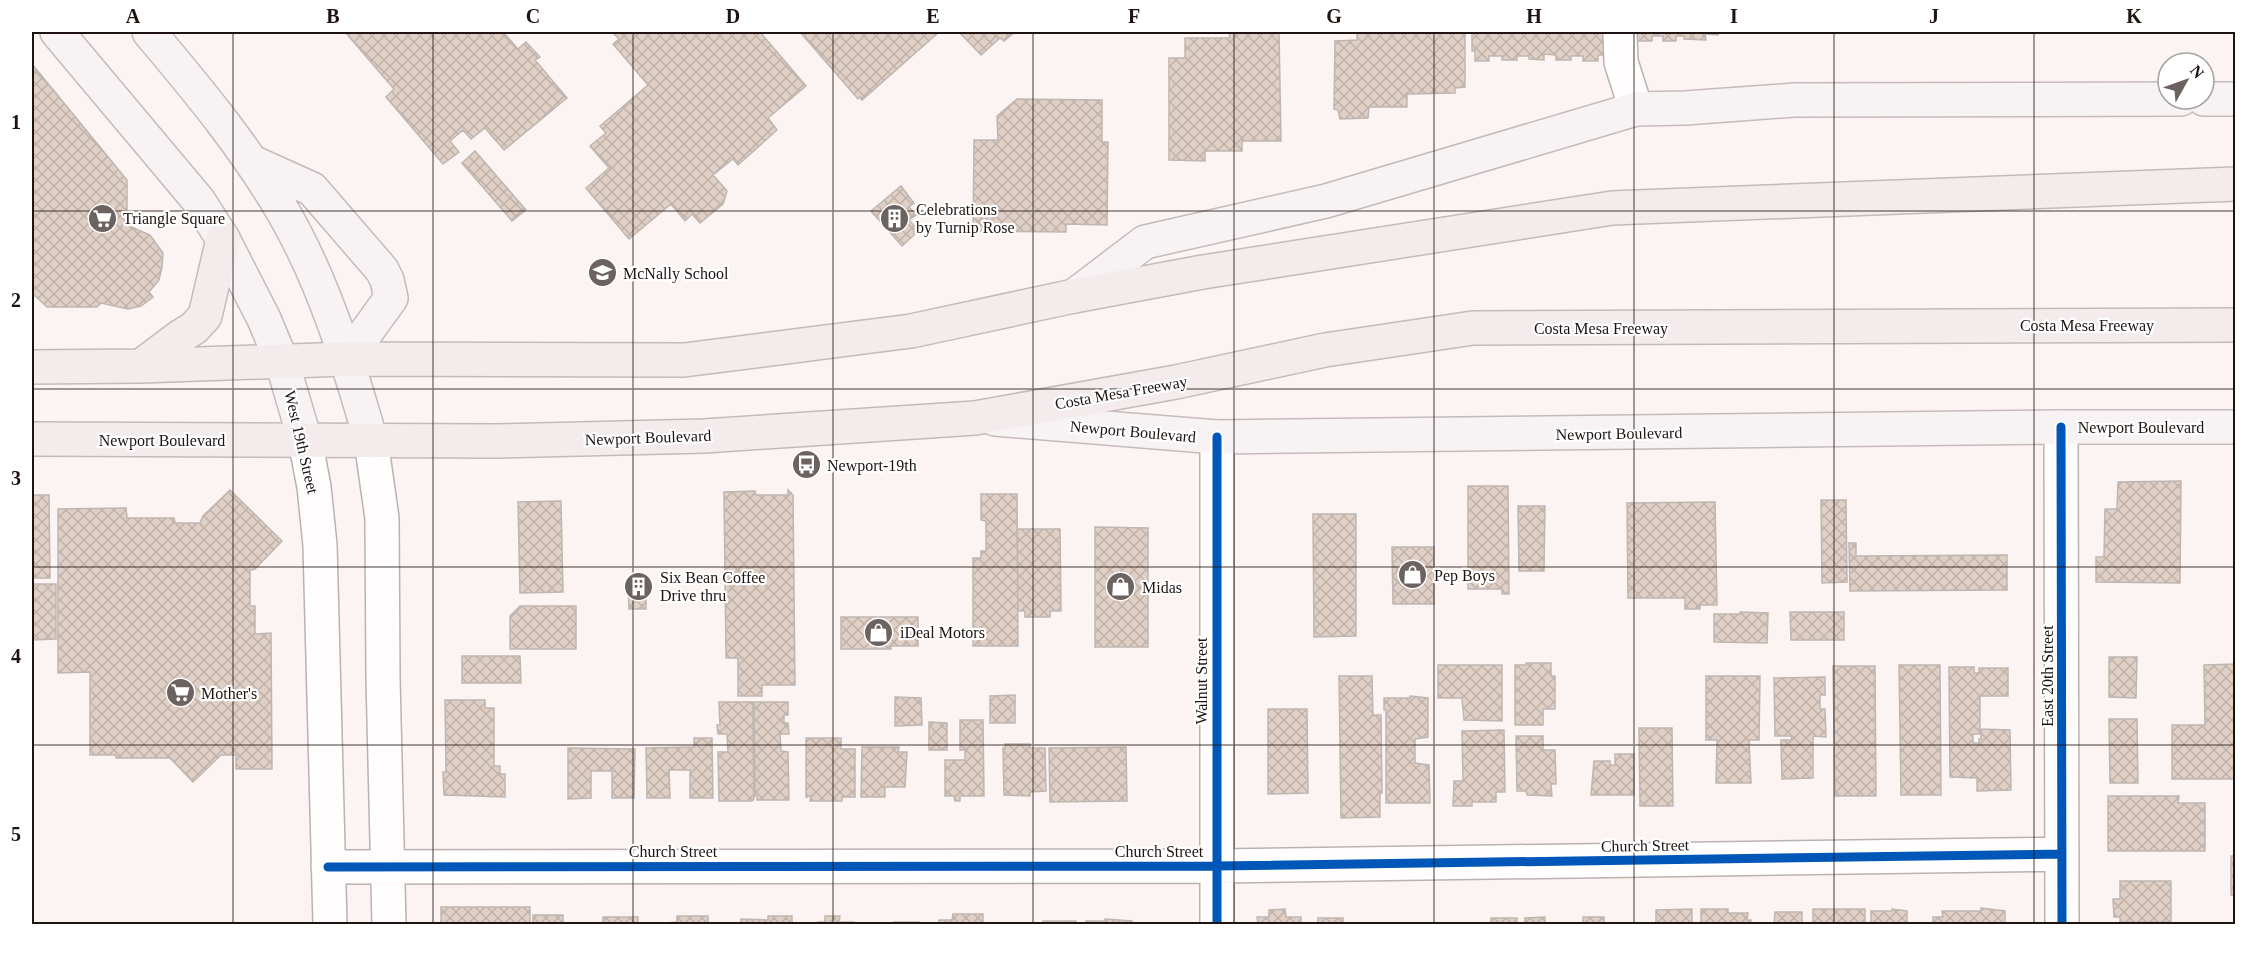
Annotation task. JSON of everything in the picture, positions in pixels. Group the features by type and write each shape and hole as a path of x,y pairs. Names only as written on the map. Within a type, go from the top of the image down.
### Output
{"highway":[{"path":"32,368 347,359 684,360 911,331 1074,296 1215,271 1612,208 2235,184"},
{"path":"141,366 194,328 205,316 223,239"},
{"name":"Costa Mesa Freeway","path":"975,418 1176,382 1325,350 1473,328 2235,325"},
{"name":"Newport Boulevard","path":"32,439 466,442 704,436 975,418"}],"main road":[{"name":"West 19th Street","path":"57,32 198,200 223,239 264,319 282,362 305,440"},
{"path":"149,32 219,117 252,162 285,215 306,256 347,359 371,441"},
{"path":"1074,296 1145,242 1326,201 1636,109 1686,108 1794,100 2156,99"},
{"path":"2216,99 2235,99"},
{"path":"252,162 312,189 382,270 387,280 391,298 347,359"},
{"name":"Newport Boulevard","path":"975,418 1216,437 2235,427"}],"street":[{"path":"1620,32 1621,62 1636,109"},
{"name":"East 20th Street","path":"2061,427 2062,924"},
{"name":"Walnut Street","path":"1216,437 1217,924"},
{"name":"West 19th Street","path":"305,440 314,487 320,545 330,924"},
{"path":"371,441 382,518 389,924"},
{"name":"Church Street","path":"328,867 388,865 1216,866 2062,854"}],"building":[{"path":"345,32 503,32 518,49 526,42 540,57 535,60 567,98 504,150 485,128 471,139 463,130 450,141 459,152 443,164 386,97 394,89"},
{"path":"612,32 760,32 806,86 768,118 777,130 738,165 733,159 713,175 727,191 723,204 700,223 692,214 685,221 671,204 629,239 586,188 609,168 590,146 606,133 600,126 648,85 613,44 619,39"},
{"path":"800,32 939,32 862,100 860,97 858,99"},
{"path":"959,32 1015,32 1004,41 1000,38 981,55"},
{"path":"1229,32 1279,32 1281,141 1242,141 1242,151 1205,151 1205,161 1169,160 1169,58 1185,58 1185,38 1230,38"},
{"path":"1357,32 1465,32 1465,87 1455,88 1455,93 1407,94 1407,107 1369,107 1368,118 1340,119 1338,110 1334,109 1335,41 1357,40"},
{"path":"1472,32 1611,32 1611,55 1598,55 1598,61 1583,61 1583,56 1571,56 1571,60 1556,60 1556,55 1544,54 1544,60 1517,56 1517,60 1502,60 1502,56 1489,56 1489,61 1475,61 1475,51 1472,51"},
{"path":"1633,32 1718,32 1718,35 1705,34 1706,40 1684,39 1684,36 1676,36 1676,41 1663,41 1663,36 1652,36 1652,41 1633,41"},
{"name":"Triangle Square","path":"32,64 127,180 127,225 150,235 163,253 159,280 149,292 153,297 141,306 128,309 101,303 97,307 47,307 32,293"},
{"path":"1017,99 1102,100 1102,142 1108,142 1107,225 1066,224 1066,232 973,231 974,140 998,140 997,116"},
{"path":"475,151 526,210 512,221 462,163"},
{"name":"Celebrations by Turnip Rose","path":"901,186 914,203 909,207 916,215 909,220 916,228 914,235 902,246 871,211"},
{"path":"2181,481 2180,583 2096,582 2096,557 2104,557 2105,509 2117,509 2118,482"},
{"path":"1468,486 1508,486 1509,594 1502,594 1502,589 1468,589"},
{"path":"230,490 282,541 255,569 250,570 250,606 255,606 255,634 271,633 272,769 236,769 236,755 221,755 193,782 170,758 116,758 116,755 90,755 90,672 58,673 58,509 126,508 127,518 174,518 175,523 200,523 203,516"},
{"path":"788,490 793,495 795,685 762,685 762,696 738,696 738,658 726,658 724,492 755,491 756,495 788,495"},
{"path":"981,494 1017,494 1018,646 973,646 973,558 981,558 981,551 986,551 986,521 981,520"},
{"path":"32,495 49,495 50,578 32,578"},
{"path":"1821,500 1846,500 1847,582 1822,583"},
{"path":"561,501 563,592 520,593 518,502"},
{"path":"1715,502 1717,605 1700,605 1700,609 1685,609 1685,598 1628,598 1627,503"},
{"path":"1518,506 1545,506 1544,571 1519,571"},
{"path":"1313,514 1356,514 1356,636 1314,637"},
{"name":"Midas","path":"1095,527 1148,528 1148,647 1095,647"},
{"path":"1017,529 1060,529 1061,611 1050,611 1050,617 1025,617 1025,611 1018,611"},
{"path":"1849,543 1856,543 1856,556 2007,555 2007,590 1850,591"},
{"name":"Pep Boys","path":"1392,547 1434,547 1434,604 1393,604"},
{"name":"Six Bean Coffee Drive thru","path":"649,578 650,594 646,594 646,609 629,609 628,579"},
{"path":"32,584 56,584 56,639 32,640"},
{"path":"520,606 576,606 576,649 510,649 510,616"},
{"path":"1740,612 1768,613 1767,643 1714,642 1714,614 1740,614"},
{"path":"1790,612 1844,612 1844,640 1791,640"},
{"name":"iDeal Motors","path":"841,617 918,617 918,646 891,646 891,649 841,649"},
{"path":"462,656 520,656 521,683 462,683"},
{"path":"2109,657 2137,657 2136,698 2109,697"},
{"path":"1526,663 1551,663 1551,676 1555,676 1555,709 1543,709 1543,725 1515,725 1515,665 1526,665"},
{"path":"2236,664 2236,779 2172,779 2172,725 2205,725 2204,665"},
{"path":"1438,665 1502,665 1502,721 1464,720 1462,698 1438,698"},
{"path":"1899,665 1940,665 1941,795 1901,795"},
{"path":"1833,666 1875,666 1876,796 1835,796"},
{"path":"1949,667 1974,667 1974,673 1979,673 1979,668 2008,668 2008,696 1980,696 1980,734 1973,734 1973,743 1979,743 1981,729 2010,730 2011,790 1977,791 1977,778 1950,777"},
{"path":"1339,676 1372,676 1373,715 1381,715 1380,817 1341,818"},
{"path":"1706,676 1760,676 1759,740 1749,740 1751,783 1716,783 1717,740 1706,740"},
{"path":"1825,677 1825,695 1820,695 1820,709 1825,709 1826,737 1813,736 1813,778 1782,779 1781,740 1792,740 1791,736 1775,736 1774,678"},
{"path":"1015,695 1015,723 990,723 990,696"},
{"path":"1410,696 1428,698 1428,737 1415,739 1415,763 1429,765 1430,803 1386,803 1384,698 1410,698"},
{"path":"895,697 921,698 922,725 895,726"},
{"path":"445,700 485,700 485,708 494,708 494,766 500,766 500,774 505,774 505,797 444,795"},
{"path":"719,702 753,702 754,799 752,801 719,801 718,752 728,752 727,734 718,734"},
{"path":"754,702 788,702 788,715 784,715 784,723 788,723 789,734 780,734 781,751 788,752 789,800 757,800 755,796"},
{"path":"1268,709 1307,709 1308,793 1268,794"},
{"path":"2109,719 2137,719 2138,783 2110,783"},
{"path":"960,720 983,720 984,796 960,796 960,801 955,801 954,796 945,796 945,760 965,760 965,750 960,750"},
{"path":"929,722 947,723 947,750 929,750"},
{"path":"1639,728 1672,728 1673,806 1640,806"},
{"path":"1504,730 1505,792 1496,792 1496,802 1472,802 1472,806 1453,806 1454,781 1463,781 1462,731"},
{"path":"1516,736 1543,736 1543,750 1555,750 1556,784 1551,784 1552,796 1527,795 1526,791 1517,791"},
{"path":"694,738 712,738 713,798 690,798 690,770 669,770 670,798 647,798 646,748 694,747"},
{"path":"806,738 841,738 841,749 855,749 855,797 842,797 842,801 810,801 811,796 806,797"},
{"path":"1005,744 1030,744 1030,748 1045,748 1046,791 1030,792 1030,796 1004,795 1003,748 1005,749"},
{"path":"862,747 899,747 898,752 907,752 905,787 885,787 885,797 861,797"},
{"path":"1126,747 1127,801 1050,802 1049,748"},
{"path":"568,748 635,749 634,798 612,798 612,771 591,771 591,798 568,799"},
{"path":"1615,754 1634,754 1634,795 1591,795 1594,761 1610,761 1610,765 1615,765"},
{"path":"2108,796 2179,796 2178,803 2205,803 2205,851 2108,851"},
{"path":"2231,856 2236,856 2236,895 2231,895"},
{"path":"2120,881 2171,881 2171,922 2120,922 2120,917 2114,917 2113,899 2120,899"},
{"path":"441,907 530,907 530,924 441,924"},
{"path":"1981,908 2005,911 2005,924 1933,924 1933,917 1943,917 1942,911 1981,911"},
{"path":"1285,909 1286,917 1301,917 1301,924 1258,924 1257,917 1269,917 1269,910"},
{"path":"1692,909 1692,924 1656,924 1656,910"},
{"path":"1701,909 1728,909 1728,913 1748,913 1747,920 1751,920 1751,924 1701,924"},
{"path":"1813,909 1865,909 1865,924 1813,924"},
{"path":"1892,909 1907,911 1907,923 1923,924 1871,924 1871,911 1892,911"},
{"path":"1775,912 1802,912 1802,924 1774,924"},
{"path":"953,914 983,914 983,924 939,924 939,920 952,920"},
{"path":"533,915 563,915 563,924 533,924"},
{"path":"677,916 708,916 708,924 665,924 677,922"},
{"path":"768,916 792,916 792,924 741,924 741,919 768,920"},
{"path":"825,916 840,916 839,922 854,922 854,924 818,924 818,922 825,922"},
{"path":"603,917 638,917 638,924 603,924"},
{"path":"1545,917 1545,923 1573,924 1525,924 1525,918"},
{"path":"1583,917 1604,917 1604,924 1583,924"},
{"path":"1318,918 1343,918 1343,924 1318,924"},
{"path":"1491,918 1517,918 1517,924 1491,924"},
{"path":"1105,919 1132,921 1132,924 1087,924 1086,921 1105,921"},
{"path":"1043,921 1076,921 1076,924 1043,924"},
{"path":"894,922 919,922 919,924 894,924"}],"cycle path":[{"path":"2061,427 2062,924"},
{"path":"1217,437 1217,924"},
{"path":"328,867 1217,866 2062,854"}],"place":[{"name":"Triangle Square","path":"102,218"},
{"name":"Celebrations by Turnip Rose","path":"895,218"},
{"name":"McNally School","path":"602,273"},
{"name":"Newport-19th","path":"806,465"},
{"name":"Pep Boys","path":"1413,575"},
{"name":"Six Bean Coffee Drive thru","path":"639,586"},
{"name":"Midas","path":"1121,587"},
{"name":"iDeal Motors","path":"879,632"},
{"name":"Mother's","path":"180,693"}]}
